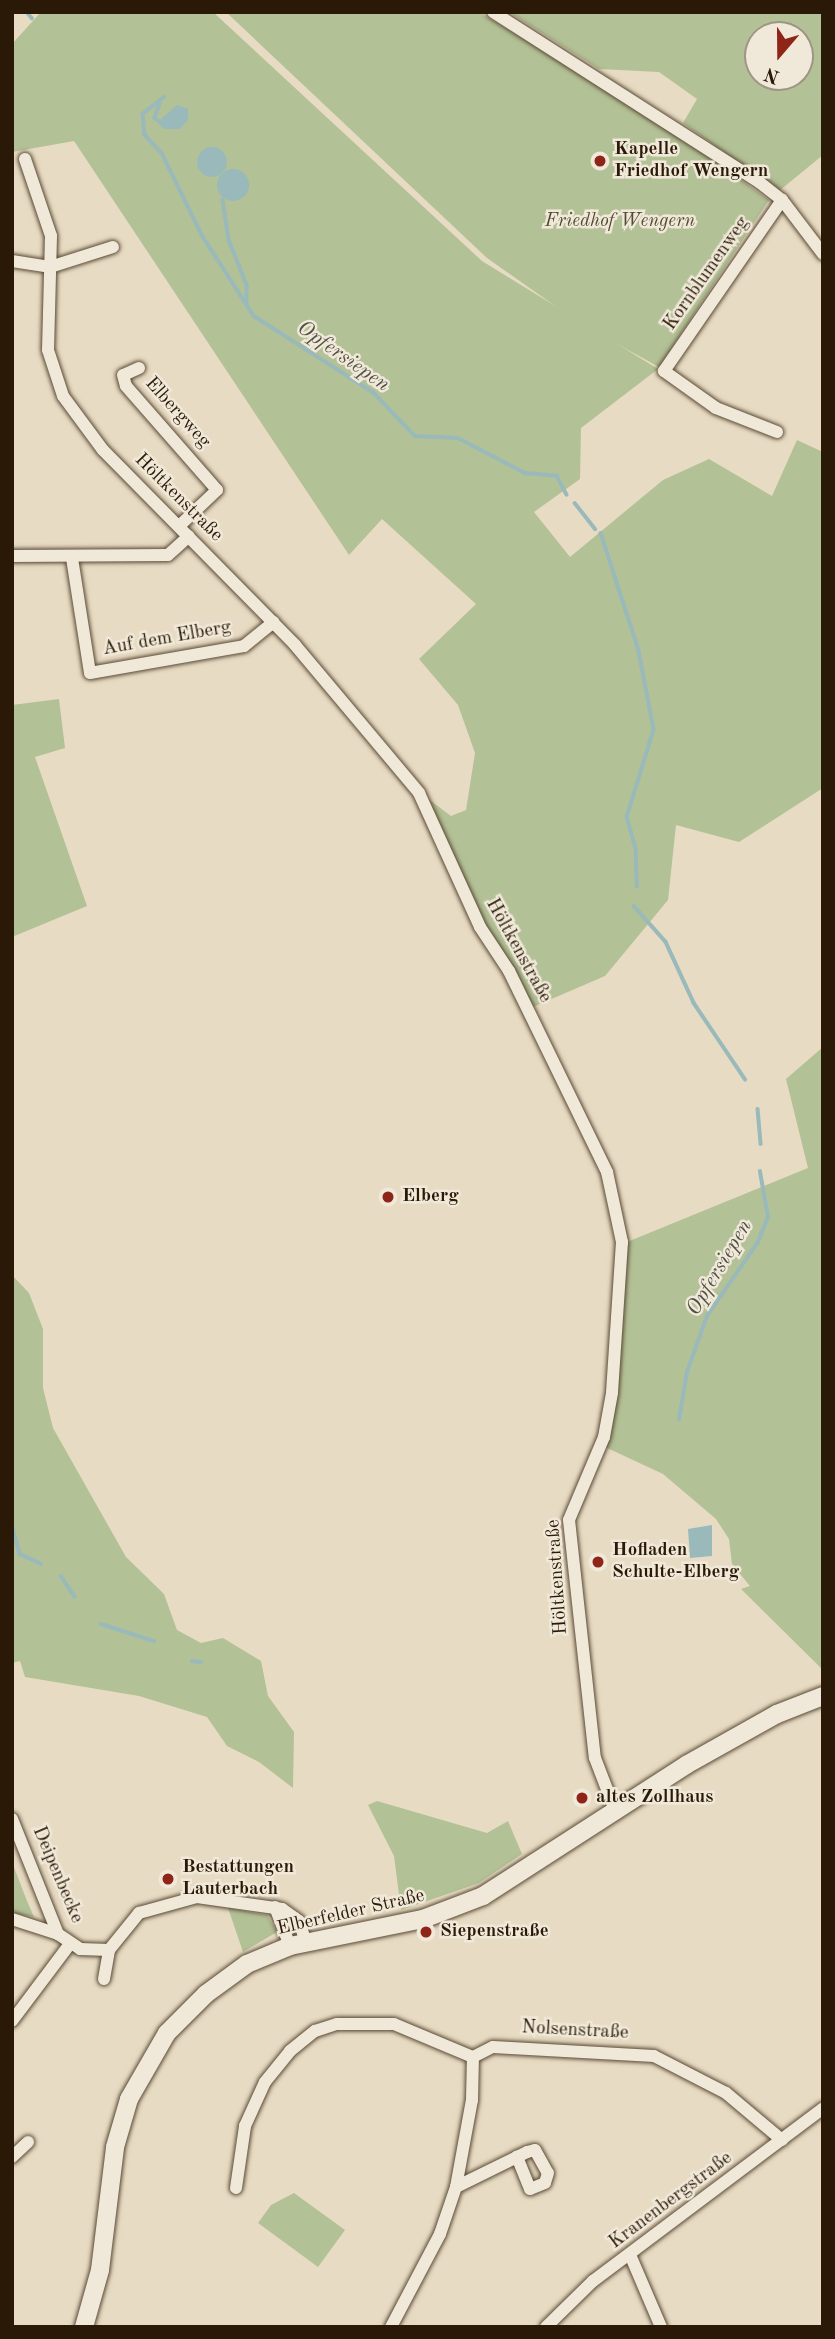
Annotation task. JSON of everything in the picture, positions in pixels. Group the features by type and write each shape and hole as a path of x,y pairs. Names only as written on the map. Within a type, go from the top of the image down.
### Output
{"main road":[{"name":"Elberfelder Straße","path":"84,2327 100,2270 117,2140 135,2083 167,2033 192,2006 229,1975 298,1944 462,1906 517,1877 615,1810 742,1733 823,1696"}],"street":[{"path":"493,12 632,97 782,200 823,254"},
{"name":"Höltkenstraße","path":"25,159 50,229 48,350 57,386 94,440 274,622 425,802 480,927 509,971 607,1172 622,1242 612,1393 604,1437 569,1520 595,1758 615,1810"},
{"name":"Kornblumenweg","path":"776,432 716,408 664,370 782,200"},
{"path":"12,261 50,267 113,247"},
{"name":"Elbergweg","path":"139,368 123,375 127,386 217,490 179,526"},
{"path":"17,556 72,558 168,555 189,536"},
{"name":"Auf dem Elberg","path":"72,558 90,673 244,646 274,622"},
{"name":"Deipenbecke","path":"12,1819 58,1934 69,1945"},
{"path":"104,1979 109,1950 139,1913 172,1900 210,1898 275,1907 299,1921 298,1944"},
{"path":"12,1919 58,1934"},
{"path":"12,2021 69,1945 109,1950"},
{"path":"236,2188 245,2126 264,2082 289,2051 315,2031 337,2024 394,2024 473,2057 472,2100 456,2187 440,2235 391,2327"},
{"name":"Nolsenstraße","path":"473,2057 493,2047 654,2056 726,2093 782,2140"},
{"name":"Kranenbergstraße","path":"546,2327 593,2281 631,2257 823,2108"},
{"path":"12,2157 28,2142"},
{"path":"456,2187 517,2157"},
{"path":"631,2257 661,2327"}],"green space":[{"path":"41,12 213,12 482,261 658,369 581,428 580,479 534,512 570,557 663,480 709,459 772,496 797,440 823,452 823,788 739,842 676,825 668,900 605,976 533,1007 481,925 427,798 451,816 466,810 475,753 458,705 419,659 476,604 382,519 349,555 74,141 12,152 12,44"},
{"name":"Friedhof Wengern","path":"226,12 479,12 644,111 769,200 659,367 582,325 487,258"},
{"path":"509,12 823,12 823,155 779,191 683,123 697,99 659,72 599,69"},
{"path":"59,699 65,748 35,757 87,906 12,937 12,705"},
{"path":"823,1047 823,1670 741,1589 750,1586 732,1564 729,1539 716,1519 663,1474 605,1447 627,1242 808,1168 786,1079"},
{"path":"12,1275 29,1293 43,1329 43,1388 53,1428 126,1557 164,1594 177,1630 201,1643 223,1638 261,1661 268,1696 294,1732 293,1788 259,1762 227,1746 207,1717 139,1696 25,1677 20,1661 12,1663"},
{"path":"377,1801 487,1833 508,1821 522,1854 479,1883 401,1910 394,1856 368,1805"},
{"path":"12,1862 27,1901 34,1917 12,1913"},
{"path":"228,1908 267,1915 277,1932 243,1952"},
{"path":"294,2193 345,2230 318,2267 258,2223 271,2205"}],"water":[{"path":"177,105 188,109 188,120 180,129 164,129 159,124 162,118"},
{"path":"212,147 218,148 226,156 226,168 218,176 212,177 206,176 198,168 197,162 198,156 206,148"},
{"path":"233,169 245,173 249,185 245,197 233,201 221,197 217,185 221,173"},
{"path":"712,1525 712,1556 690,1558 688,1529"}],"waterway":[{"name":"Opfersiepen","path":"27,12 32,18"},
{"name":"Opfersiepen","path":"165,97 143,114 145,135 162,153 202,235 254,316 373,392 415,436 458,438 525,473 557,476 567,495"},
{"path":"160,104 155,118 163,124"},
{"path":"223,200 229,240 247,285 247,302"},
{"name":"Opfersiepen","path":"575,503 595,529"},
{"name":"Opfersiepen","path":"601,533 639,651 654,730 627,817 636,848 637,886"},
{"name":"Opfersiepen","path":"634,906 666,942 694,1003 745,1079"},
{"name":"Opfersiepen","path":"758,1109 761,1144"},
{"name":"Opfersiepen","path":"679,1420 687,1372 707,1316 758,1242 768,1217 760,1172"},
{"path":"12,1524 20,1554 41,1564"},
{"path":"61,1576 75,1597"},
{"path":"101,1624 154,1641"},
{"path":"192,1661 201,1662"}],"place":[{"name":"Kapelle Friedhof Wengern","path":"600,161"},
{"name":"Elberg","path":"388,1197"},
{"name":"Hofladen Schulte-Elberg","path":"598,1562"},
{"name":"altes Zollhaus","path":"582,1798"},
{"name":"Bestattungen Lauterbach","path":"168,1879"},
{"name":"Siepenstraße","path":"426,1932"}]}
